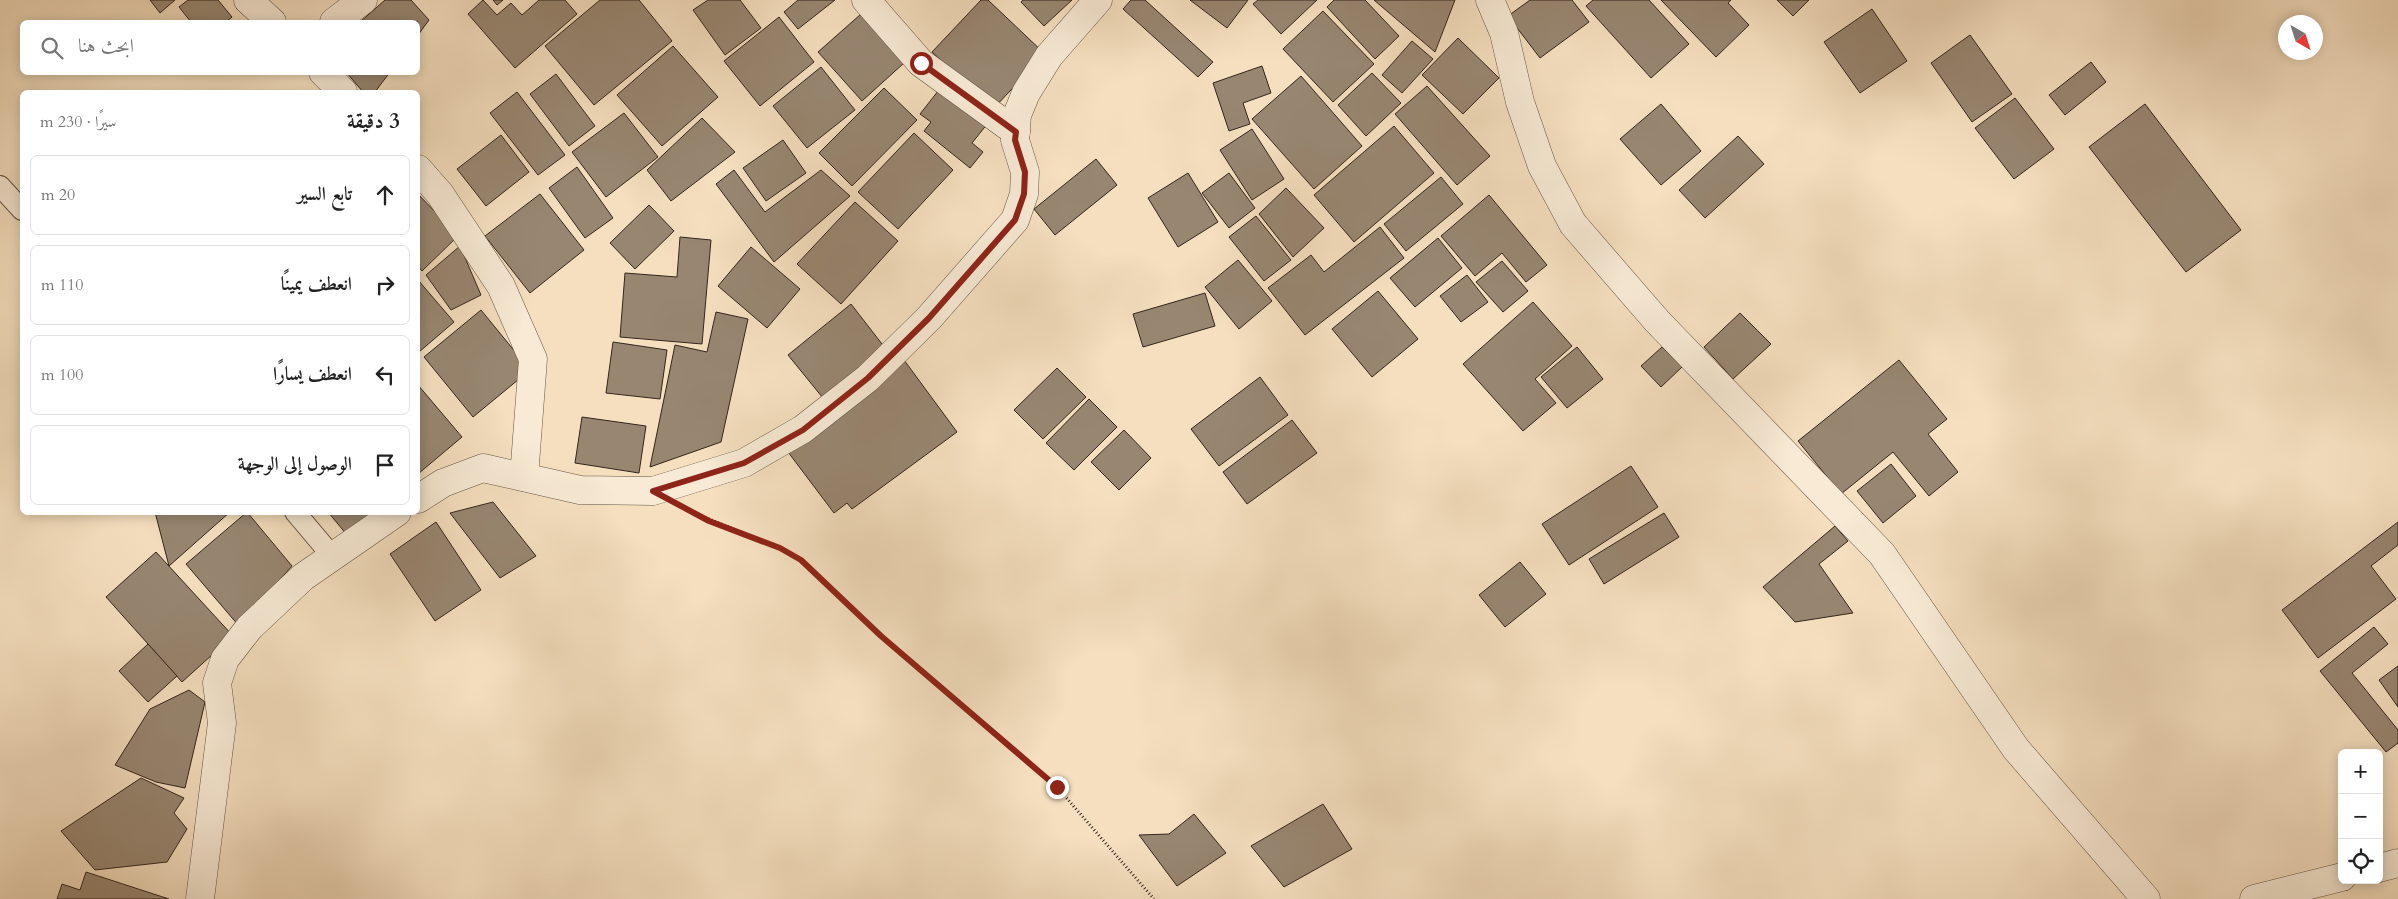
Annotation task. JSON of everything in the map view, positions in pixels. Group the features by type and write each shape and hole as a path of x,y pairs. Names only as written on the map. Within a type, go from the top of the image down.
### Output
{"street":[{"path":"248,0 270,20"},
{"path":"337,20 363,0"},
{"path":"866,0 921,63 1016,132"},
{"path":"420,498 443,483 483,468 580,490 653,491 744,463 803,430 868,378 929,318 1015,220 1024,194 1025,172 1015,140 1017,115 1049,56 1098,0"},
{"path":"1490,0 1504,33 1520,102 1542,166 1573,224 1657,321 1882,554 2016,749 2146,899"},
{"path":"326,75 341,90"},
{"path":"420,171 440,194 501,286 533,359 524,477"},
{"path":"200,899 222,723 217,684 225,659 249,628 303,577 393,515"},
{"path":"2383,867 2398,864"},
{"path":"2254,899 2338,878"}],"lane":[{"path":"0,186 20,208"},
{"path":"298,515 332,556"}],"path":[{"path":"653,491 709,521 780,548 801,560 881,636 1057,787 1154,899"}],"building":[{"path":"150,0 175,0 160,13"},
{"path":"188,0 218,0 232,17 228,20 189,20 179,7"},
{"path":"385,0 411,0 429,20 420,32 420,20 362,20"},
{"path":"483,0 497,15 511,3 522,15 539,0 565,0 577,14 515,68 468,14"},
{"path":"493,0 503,0 497,5"},
{"path":"600,0 639,0 672,41 594,105 545,46"},
{"path":"708,0 740,0 761,28 725,55 693,10"},
{"path":"798,0 835,0 798,29 784,12"},
{"path":"981,0 988,0 1045,54 993,109 932,52"},
{"path":"1023,0 1072,0 1044,26 1021,2"},
{"path":"1131,0 1145,0 1213,62 1198,77 1123,9"},
{"path":"1190,0 1248,0 1227,28"},
{"path":"1258,0 1317,0 1281,34 1253,4"},
{"path":"1334,0 1365,0 1399,36 1375,59 1327,7"},
{"path":"1374,0 1455,0 1435,52"},
{"path":"1530,0 1572,0 1589,22 1540,58 1508,16"},
{"path":"1593,0 1649,0 1689,44 1651,78 1586,6"},
{"path":"1661,0 1731,0 1728,3 1749,25 1716,57"},
{"path":"1777,0 1809,0 1793,16"},
{"path":"1872,9 1907,61 1860,93 1824,42"},
{"path":"1323,11 1374,64 1333,102 1283,49"},
{"path":"861,14 904,63 862,101 818,52"},
{"path":"779,17 814,62 760,106 724,61"},
{"path":"1970,35 2012,94 1972,122 1931,63"},
{"path":"1458,38 1499,78 1463,114 1422,75"},
{"path":"1412,41 1433,59 1402,93 1382,75"},
{"path":"673,46 718,97 662,146 617,95"},
{"path":"2091,62 2106,82 2065,115 2049,95"},
{"path":"1262,66 1271,93 1243,103 1250,124 1229,131 1213,83"},
{"path":"821,67 855,110 807,148 773,106"},
{"path":"1372,73 1401,103 1366,136 1338,105"},
{"path":"556,74 595,126 569,146 530,94"},
{"path":"349,75 388,75 376,90 361,90"},
{"path":"1301,76 1362,146 1314,189 1252,119"},
{"path":"942,86 988,123 972,143 983,152 970,168 924,131 931,122 920,114"},
{"path":"1427,86 1490,156 1457,185 1395,114"},
{"path":"884,88 917,120 852,186 819,153"},
{"path":"517,92 565,155 538,175 490,113"},
{"path":"2015,98 2054,149 2014,179 1975,128"},
{"path":"1661,104 1701,151 1661,185 1620,139"},
{"path":"2145,104 2241,230 2186,272 2089,147"},
{"path":"624,113 658,157 606,197 572,152"},
{"path":"702,118 735,152 671,201 647,170"},
{"path":"1394,126 1434,173 1354,242 1314,195"},
{"path":"1252,129 1284,179 1252,200 1220,150"},
{"path":"914,133 953,170 898,229 858,192"},
{"path":"501,135 529,172 486,206 457,169"},
{"path":"1738,136 1764,164 1705,218 1679,190"},
{"path":"783,140 806,173 766,201 743,168"},
{"path":"1096,159 1117,185 1055,235 1034,209"},
{"path":"577,167 613,218 585,238 549,188"},
{"path":"734,170 765,212 821,170 850,196 774,262 716,184"},
{"path":"1188,173 1218,222 1178,247 1148,198"},
{"path":"1229,173 1255,208 1229,228 1202,193"},
{"path":"1441,177 1463,204 1406,251 1384,224"},
{"path":"1286,188 1324,228 1293,257 1259,214"},
{"path":"540,194 584,250 530,293 485,236"},
{"path":"1489,195 1547,265 1526,282 1502,253 1475,276 1441,236"},
{"path":"420,196 458,236 422,271 420,268"},
{"path":"855,202 898,241 841,304 797,264"},
{"path":"649,205 674,231 635,269 610,243"},
{"path":"1256,216 1291,260 1264,281 1229,237"},
{"path":"1380,227 1404,258 1305,335 1268,288 1311,255 1324,272"},
{"path":"680,237 711,240 702,344 620,337 625,273 677,277"},
{"path":"1438,238 1462,268 1415,307 1390,278"},
{"path":"460,246 481,295 451,310 426,275"},
{"path":"751,247 800,289 767,328 718,286"},
{"path":"1238,260 1272,301 1239,329 1205,287"},
{"path":"1502,261 1528,291 1503,312 1476,282"},
{"path":"1467,275 1488,302 1461,322 1440,296"},
{"path":"420,282 454,322 420,351"},
{"path":"1378,291 1418,339 1372,377 1332,329"},
{"path":"1205,293 1215,326 1143,347 1133,314"},
{"path":"1533,302 1572,346 1535,379 1556,403 1523,431 1463,364"},
{"path":"851,304 889,353 827,403 788,355"},
{"path":"481,310 530,370 473,417 424,357"},
{"path":"716,312 748,319 721,442 650,467 675,345 707,352"},
{"path":"1740,313 1771,344 1733,379 1704,347"},
{"path":"613,342 667,350 660,399 606,393"},
{"path":"1577,347 1603,379 1567,408 1541,377"},
{"path":"1662,347 1682,367 1661,387 1641,366"},
{"path":"904,360 957,432 852,509 847,503 834,513 785,448"},
{"path":"1899,360 1947,419 1928,434 1958,472 1929,496 1893,452 1841,494 1798,441"},
{"path":"1057,368 1086,397 1043,439 1014,410"},
{"path":"1260,377 1288,415 1219,466 1191,429"},
{"path":"420,387 462,437 420,472"},
{"path":"1089,399 1117,427 1074,470 1046,443"},
{"path":"582,417 646,426 639,473 575,463"},
{"path":"1292,420 1317,453 1247,504 1223,472"},
{"path":"1124,430 1151,458 1119,490 1091,462"},
{"path":"1891,464 1916,496 1883,523 1857,491"},
{"path":"1631,466 1658,507 1569,565 1542,524"},
{"path":"493,502 536,556 500,578 450,513"},
{"path":"1664,513 1679,537 1604,584 1589,559"},
{"path":"156,515 227,515 169,566"},
{"path":"243,515 250,515 292,566 239,626 186,564"},
{"path":"330,515 370,515 347,535"},
{"path":"436,522 481,590 435,621 390,554"},
{"path":"2398,522 2398,545 2371,566 2396,599 2318,658 2282,610"},
{"path":"1835,526 1848,541 1819,564 1853,613 1795,622 1763,587"},
{"path":"156,552 233,636 182,682 106,597"},
{"path":"1520,562 1546,594 1505,627 1479,595"},
{"path":"2374,627 2388,644 2352,673 2398,730 2398,743 2386,752 2320,671"},
{"path":"148,644 177,676 148,702 119,671"},
{"path":"2398,666 2398,707 2379,680"},
{"path":"189,690 205,702 185,788 156,782 115,765 150,709"},
{"path":"141,778 184,798 174,813 187,829 167,862 95,870 61,831"},
{"path":"1323,804 1352,849 1284,887 1251,846"},
{"path":"1194,814 1226,853 1177,886 1139,835 1169,834"},
{"path":"86,872 169,899 57,899 62,884 80,890"}],"route":[{"path":"921,63 1016,132 1015,140 1025,172 1024,194 1015,220 929,318 868,378 803,430 744,463 653,491 709,521 780,548 801,560 881,636 1057,787"}]}
